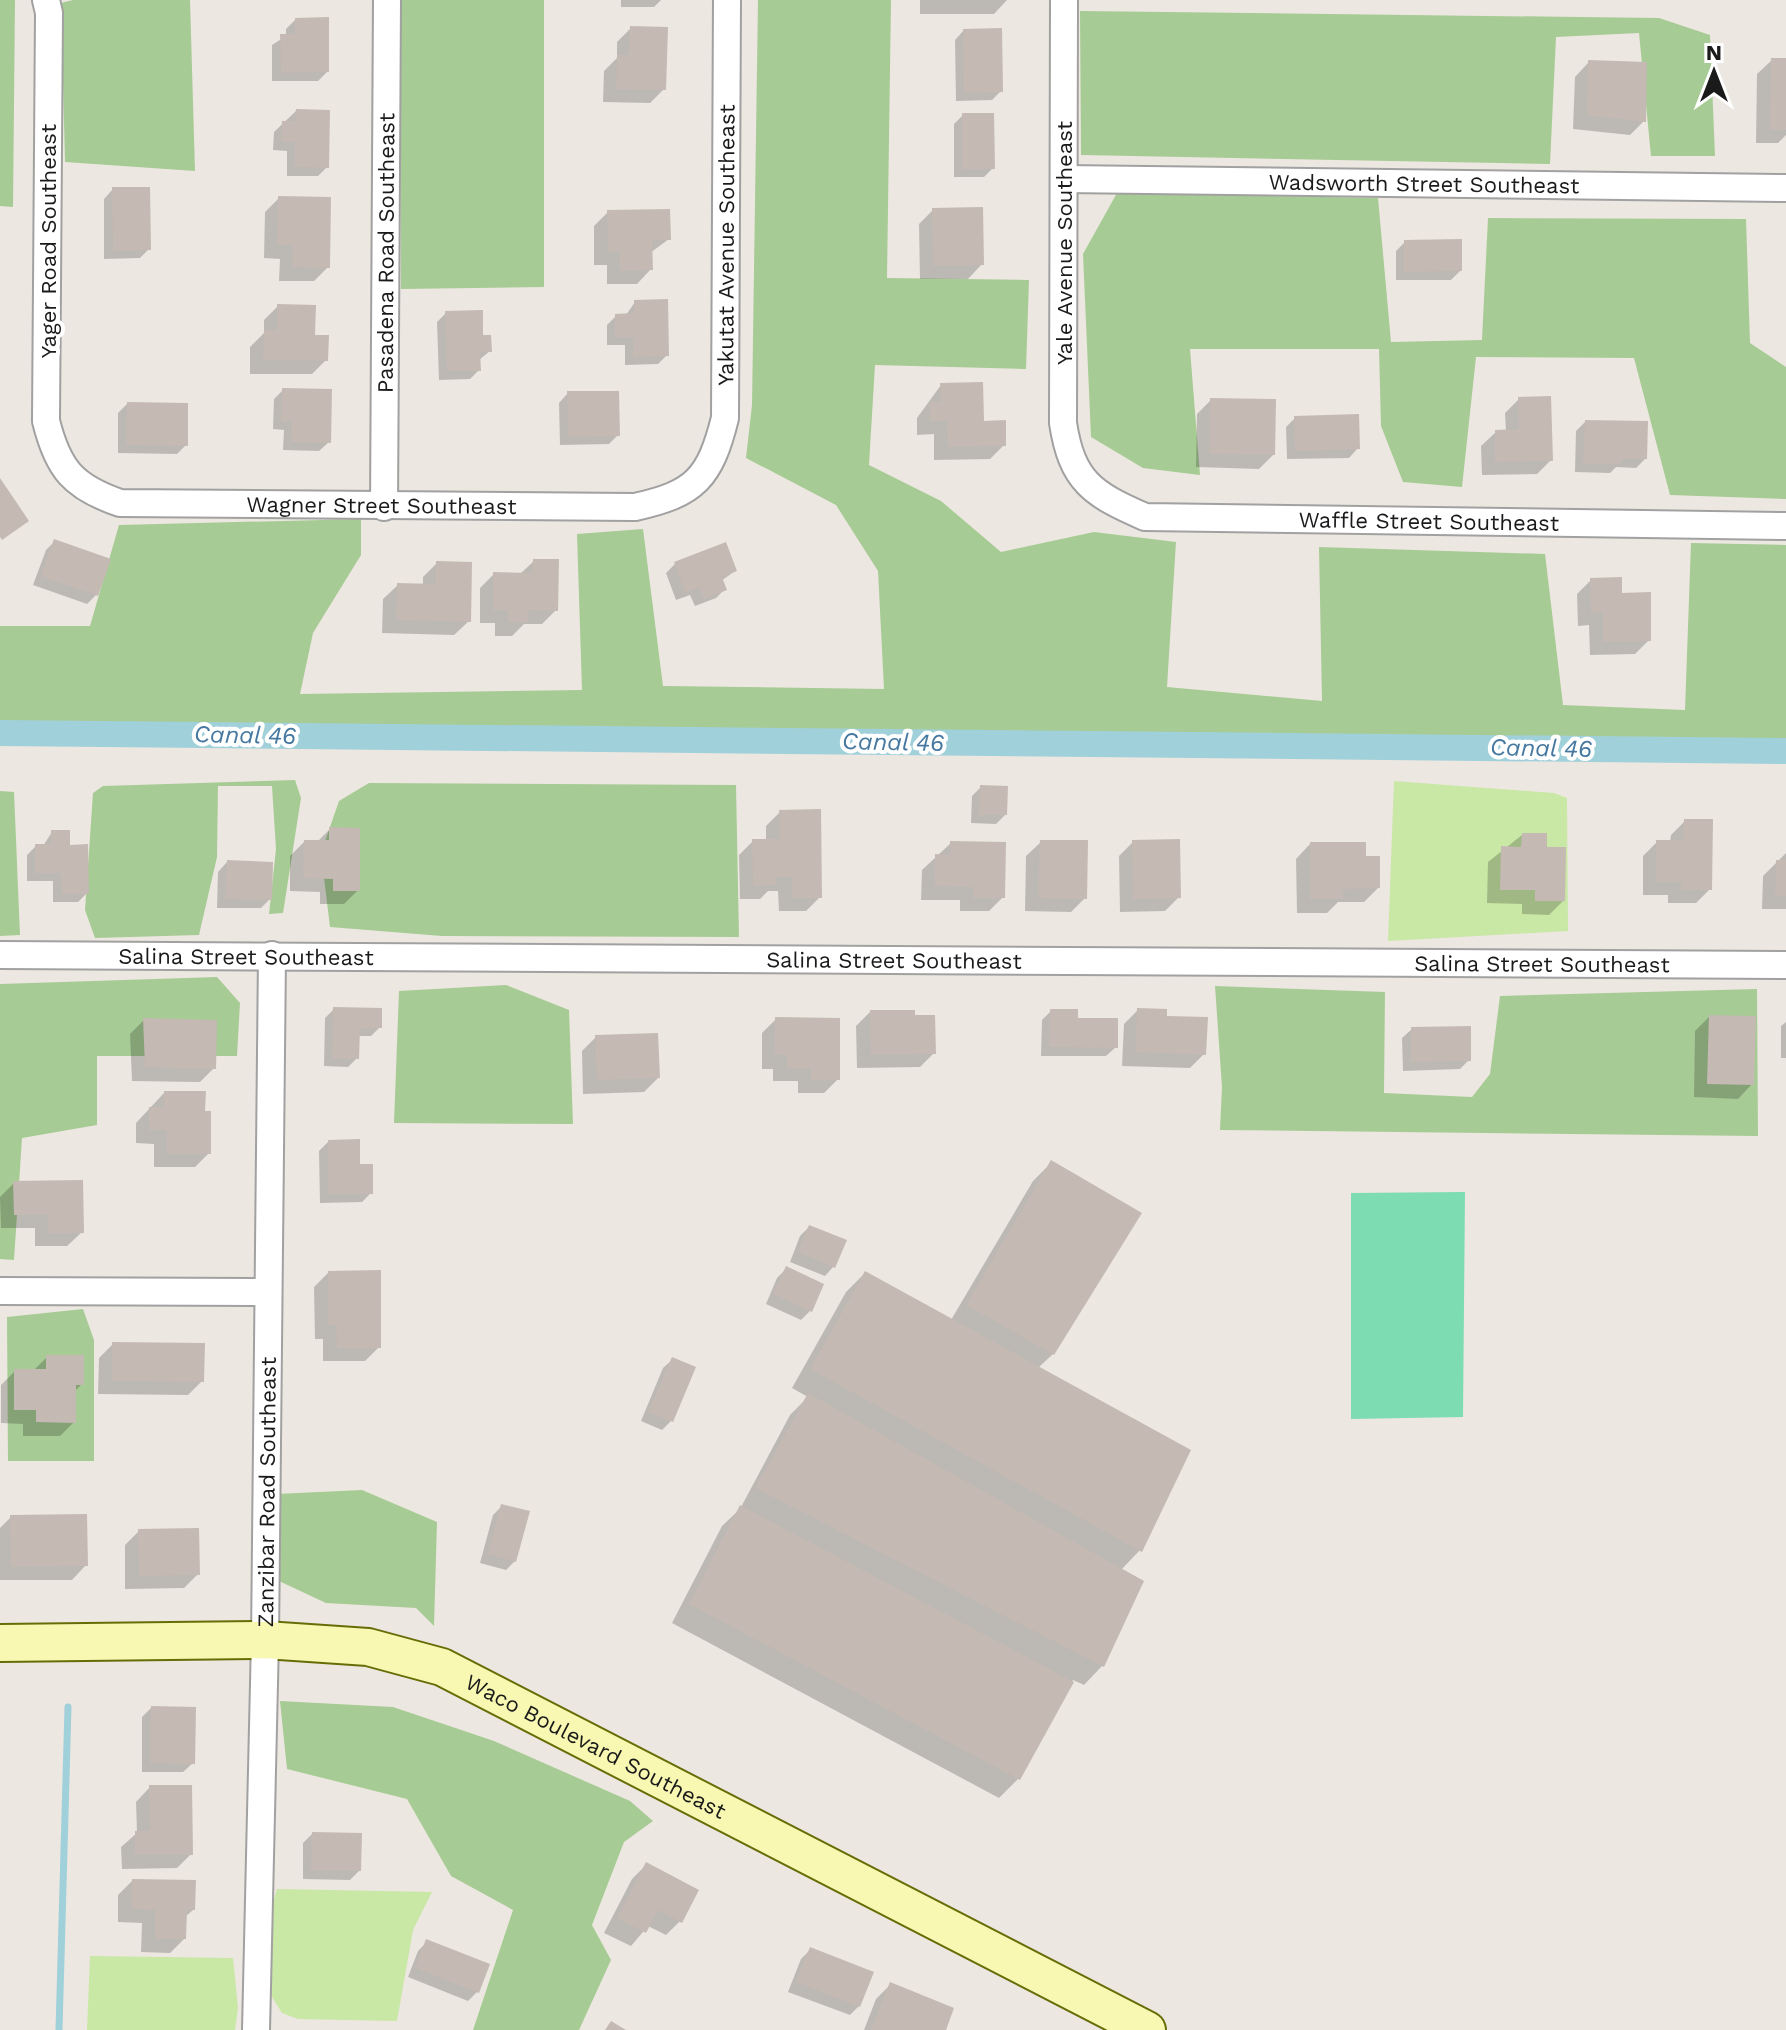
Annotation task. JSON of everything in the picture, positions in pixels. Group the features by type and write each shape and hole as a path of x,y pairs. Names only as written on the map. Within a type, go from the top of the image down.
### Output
{"street":[{"name":"Yager Road Southeast","path":"46,0 49,13 46,421 54,452 70,477"},
{"name":"Pasadena Road Southeast","path":"384,507 387,0"},
{"name":"Yakutat Avenue Southeast","path":"695,483 716,456 725,418 727,0"},
{"name":"Yale Avenue Southeast","path":"1064,0 1063,423 1068,457 1083,482"},
{"name":"Wadsworth Street Southeast","path":"1064,179 1786,188"},
{"name":"Wagner Street Southeast","path":"70,477 93,494 120,503 384,507 635,507 672,499 695,483"},
{"name":"Waffle Street Southeast","path":"1083,482 1109,501 1145,517 1786,526"},
{"name":"Salina Street Southeast","path":"0,955 1786,965"},
{"name":"Zanzibar Road Southeast","path":"256,2030 265,1640 272,955"},
{"path":"0,1291 268,1292"},
{"name":"Waco Boulevard Southeast","path":"0,1643 265,1640 368,1647 442,1667 1147,2030"}],"green space":[{"path":"0,0 15,0 13,207 0,206"},
{"path":"73,0 190,0 195,171 65,162 61,3"},
{"path":"400,0 544,0 544,287 401,289"},
{"path":"758,0 891,0 887,278 1029,280 1026,369 875,365 869,465 941,501 1001,552 1094,532 1176,542 1167,687 1322,701 1319,547 1545,554 1563,705 1685,710 1691,543 1786,545 1786,743 0,724 0,626 90,626 119,525 361,519 361,555 313,633 300,694 582,690 577,534 643,529 663,686 884,689 878,571 836,505 746,458 752,405"},
{"path":"1080,11 1659,18 1710,35 1715,156 1651,156 1639,33 1556,37 1550,164 1081,155"},
{"path":"1117,193 1378,198 1391,342 1482,340 1488,218 1746,219 1750,343 1786,367 1786,499 1670,495 1634,358 1476,357 1462,487 1403,482 1381,426 1379,349 1190,349 1200,475 1143,468 1091,437 1083,254"},
{"path":"295,780 301,798 283,913 269,914 276,849 272,786 218,786 217,857 199,935 95,938 85,910 93,793 103,786"},
{"path":"1394,781 1554,793 1567,798 1568,931 1388,941"},
{"path":"369,783 736,785 739,937 442,936 330,927 321,853 339,801"},
{"path":"0,791 14,792 20,935 0,936"},
{"path":"217,977 240,1003 237,1056 97,1056 97,1125 22,1138 14,1260 0,1259 0,984"},
{"path":"506,985 569,1010 573,1124 394,1123 399,991"},
{"path":"1215,986 1385,992 1384,1093 1472,1097 1490,1074 1500,996 1757,989 1758,1136 1220,1130 1222,1087"},
{"path":"1465,1192 1463,1417 1351,1419 1351,1193"},
{"path":"83,1309 94,1340 94,1461 8,1461 7,1317"},
{"path":"362,1490 437,1522 434,1626 416,1608 326,1603 279,1581 276,1494"},
{"path":"280,1701 393,1707 494,1741 630,1801 653,1821 624,1842 592,1925 611,1960 579,2030 473,2030 513,1910 451,1876 407,1799 287,1769"},
{"path":"277,1889 432,1892 413,1930 397,2021 298,2019 282,2013 267,1989 271,1910"},
{"path":"90,1956 233,1958 238,2008 235,2030 87,2030"}],"building":[{"path":"329,17 329,72 281,73 280,34 295,34 295,18"},
{"path":"630,26 668,27 666,90 616,89 617,55 629,55"},
{"path":"1002,28 1003,92 964,93 963,29"},
{"path":"1771,58 1786,58 1786,130 1770,130"},
{"path":"1588,60 1647,62 1646,122 1587,115"},
{"path":"296,109 330,110 329,168 295,167 295,142 281,142 282,121 295,121"},
{"path":"962,113 994,113 995,169 962,169"},
{"path":"112,187 150,187 151,250 113,251"},
{"path":"278,196 331,197 330,268 292,267 293,245 277,245"},
{"path":"983,207 984,265 933,266 932,208"},
{"path":"670,209 671,240 652,240 653,270 620,271 620,251 608,252 607,210"},
{"path":"1462,239 1462,271 1404,272 1404,240"},
{"path":"668,299 669,356 633,357 633,337 615,337 615,314 634,313 634,300"},
{"path":"277,304 316,305 315,335 329,335 328,361 263,360 264,330 277,330"},
{"path":"483,310 483,335 491,335 492,352 480,352 481,371 447,371 445,311"},
{"path":"983,382 984,421 1006,420 1006,446 948,447 947,421 930,421 930,402 941,402 940,383"},
{"path":"282,388 332,389 331,443 291,442 292,421 281,421"},
{"path":"567,391 619,391 620,436 568,437"},
{"path":"1551,396 1553,461 1495,462 1495,430 1519,429 1518,397"},
{"path":"1210,398 1276,399 1275,455 1209,454"},
{"path":"127,402 188,403 188,446 126,445"},
{"path":"1359,414 1360,449 1295,451 1294,416"},
{"path":"1585,420 1648,421 1647,459 1622,459 1621,464 1583,464"},
{"path":"0,478 29,521 2,540 0,537"},
{"path":"54,539 111,559 98,596 41,576"},
{"path":"726,542 737,571 722,577 727,590 704,599 699,587 685,593 674,562"},
{"path":"533,559 559,559 558,611 528,610 528,623 508,622 508,610 493,610 493,572 532,573"},
{"path":"436,561 472,562 471,622 396,620 397,583 436,584"},
{"path":"1622,577 1622,593 1651,592 1651,641 1603,642 1603,612 1591,613 1590,578"},
{"path":"980,785 1008,786 1007,815 979,815"},
{"path":"821,809 822,898 792,898 792,877 776,877 776,885 753,886 752,839 780,839 779,810"},
{"path":"1684,819 1713,819 1712,890 1681,890 1681,882 1656,882 1656,840 1683,840"},
{"path":"329,827 360,828 360,891 333,891 333,879 303,878 304,840 329,840"},
{"path":"51,830 70,830 70,845 88,844 89,894 62,894 61,873 35,873 35,844 51,844"},
{"path":"1522,833 1547,833 1547,847 1566,847 1565,901 1535,901 1535,890 1500,890 1501,846 1521,847"},
{"path":"1180,839 1181,898 1133,899 1132,840"},
{"path":"1040,840 1088,840 1087,899 1038,898"},
{"path":"950,841 1006,842 1005,898 973,898 973,887 935,886 935,854 950,855"},
{"path":"1310,842 1366,842 1366,856 1380,856 1380,888 1343,889 1343,899 1310,899"},
{"path":"227,860 273,862 272,900 225,899"},
{"path":"1776,860 1786,860 1786,896 1775,896"},
{"path":"333,1007 382,1008 382,1028 360,1028 359,1059 332,1058"},
{"path":"1137,1008 1167,1009 1167,1016 1208,1017 1206,1055 1135,1052"},
{"path":"1050,1009 1078,1009 1078,1018 1118,1018 1118,1048 1049,1047"},
{"path":"870,1010 915,1010 915,1015 935,1015 936,1054 871,1055"},
{"path":"1709,1015 1756,1016 1754,1085 1707,1084"},
{"path":"775,1017 840,1018 840,1080 811,1080 811,1068 787,1068 787,1055 775,1055"},
{"path":"143,1018 217,1020 216,1069 145,1067"},
{"path":"1471,1026 1471,1061 1411,1062 1411,1027"},
{"path":"658,1033 660,1078 597,1080 595,1035"},
{"path":"164,1091 206,1091 205,1111 211,1111 211,1154 167,1154 167,1130 149,1130 149,1107 164,1107"},
{"path":"360,1139 360,1164 373,1164 373,1194 328,1194 328,1140"},
{"path":"1051,1160 1142,1213 1054,1355 966,1305"},
{"path":"83,1180 84,1233 48,1233 48,1215 14,1215 13,1181"},
{"path":"809,1225 847,1240 835,1268 798,1252"},
{"path":"786,1266 824,1284 812,1312 773,1294"},
{"path":"381,1270 381,1348 337,1348 336,1325 328,1325 328,1271"},
{"path":"865,1271 1191,1450 1142,1552 810,1369"},
{"path":"112,1342 205,1343 204,1382 112,1381"},
{"path":"46,1355 84,1355 84,1385 76,1385 76,1423 36,1422 36,1410 14,1410 14,1369 46,1369"},
{"path":"672,1357 696,1367 673,1422 648,1412"},
{"path":"808,1393 1144,1581 1104,1667 755,1488"},
{"path":"501,1504 530,1511 516,1562 488,1554"},
{"path":"740,1505 1074,1682 1020,1780 689,1604"},
{"path":"87,1514 88,1566 11,1567 10,1515"},
{"path":"199,1528 200,1575 139,1576 138,1529"},
{"path":"151,1706 196,1707 195,1764 150,1763"},
{"path":"149,1785 192,1785 193,1855 135,1855 135,1831 150,1831"},
{"path":"312,1832 362,1833 361,1871 311,1871"},
{"path":"646,1862 699,1890 682,1923 658,1910 646,1933 617,1918"},
{"path":"132,1879 196,1880 195,1910 187,1910 186,1939 155,1939 155,1910 131,1909"},
{"path":"426,1939 490,1964 479,1993 415,1968"},
{"path":"810,1947 874,1972 860,2007 796,1982"},
{"path":"890,1982 954,2008 946,2030 871,2030"},
{"path":"611,2021 626,2030 605,2030"}],"waterway":[{"name":"Canal 46","path":"0,733 1786,751"},
{"path":"59,2030 68,1707"}]}
